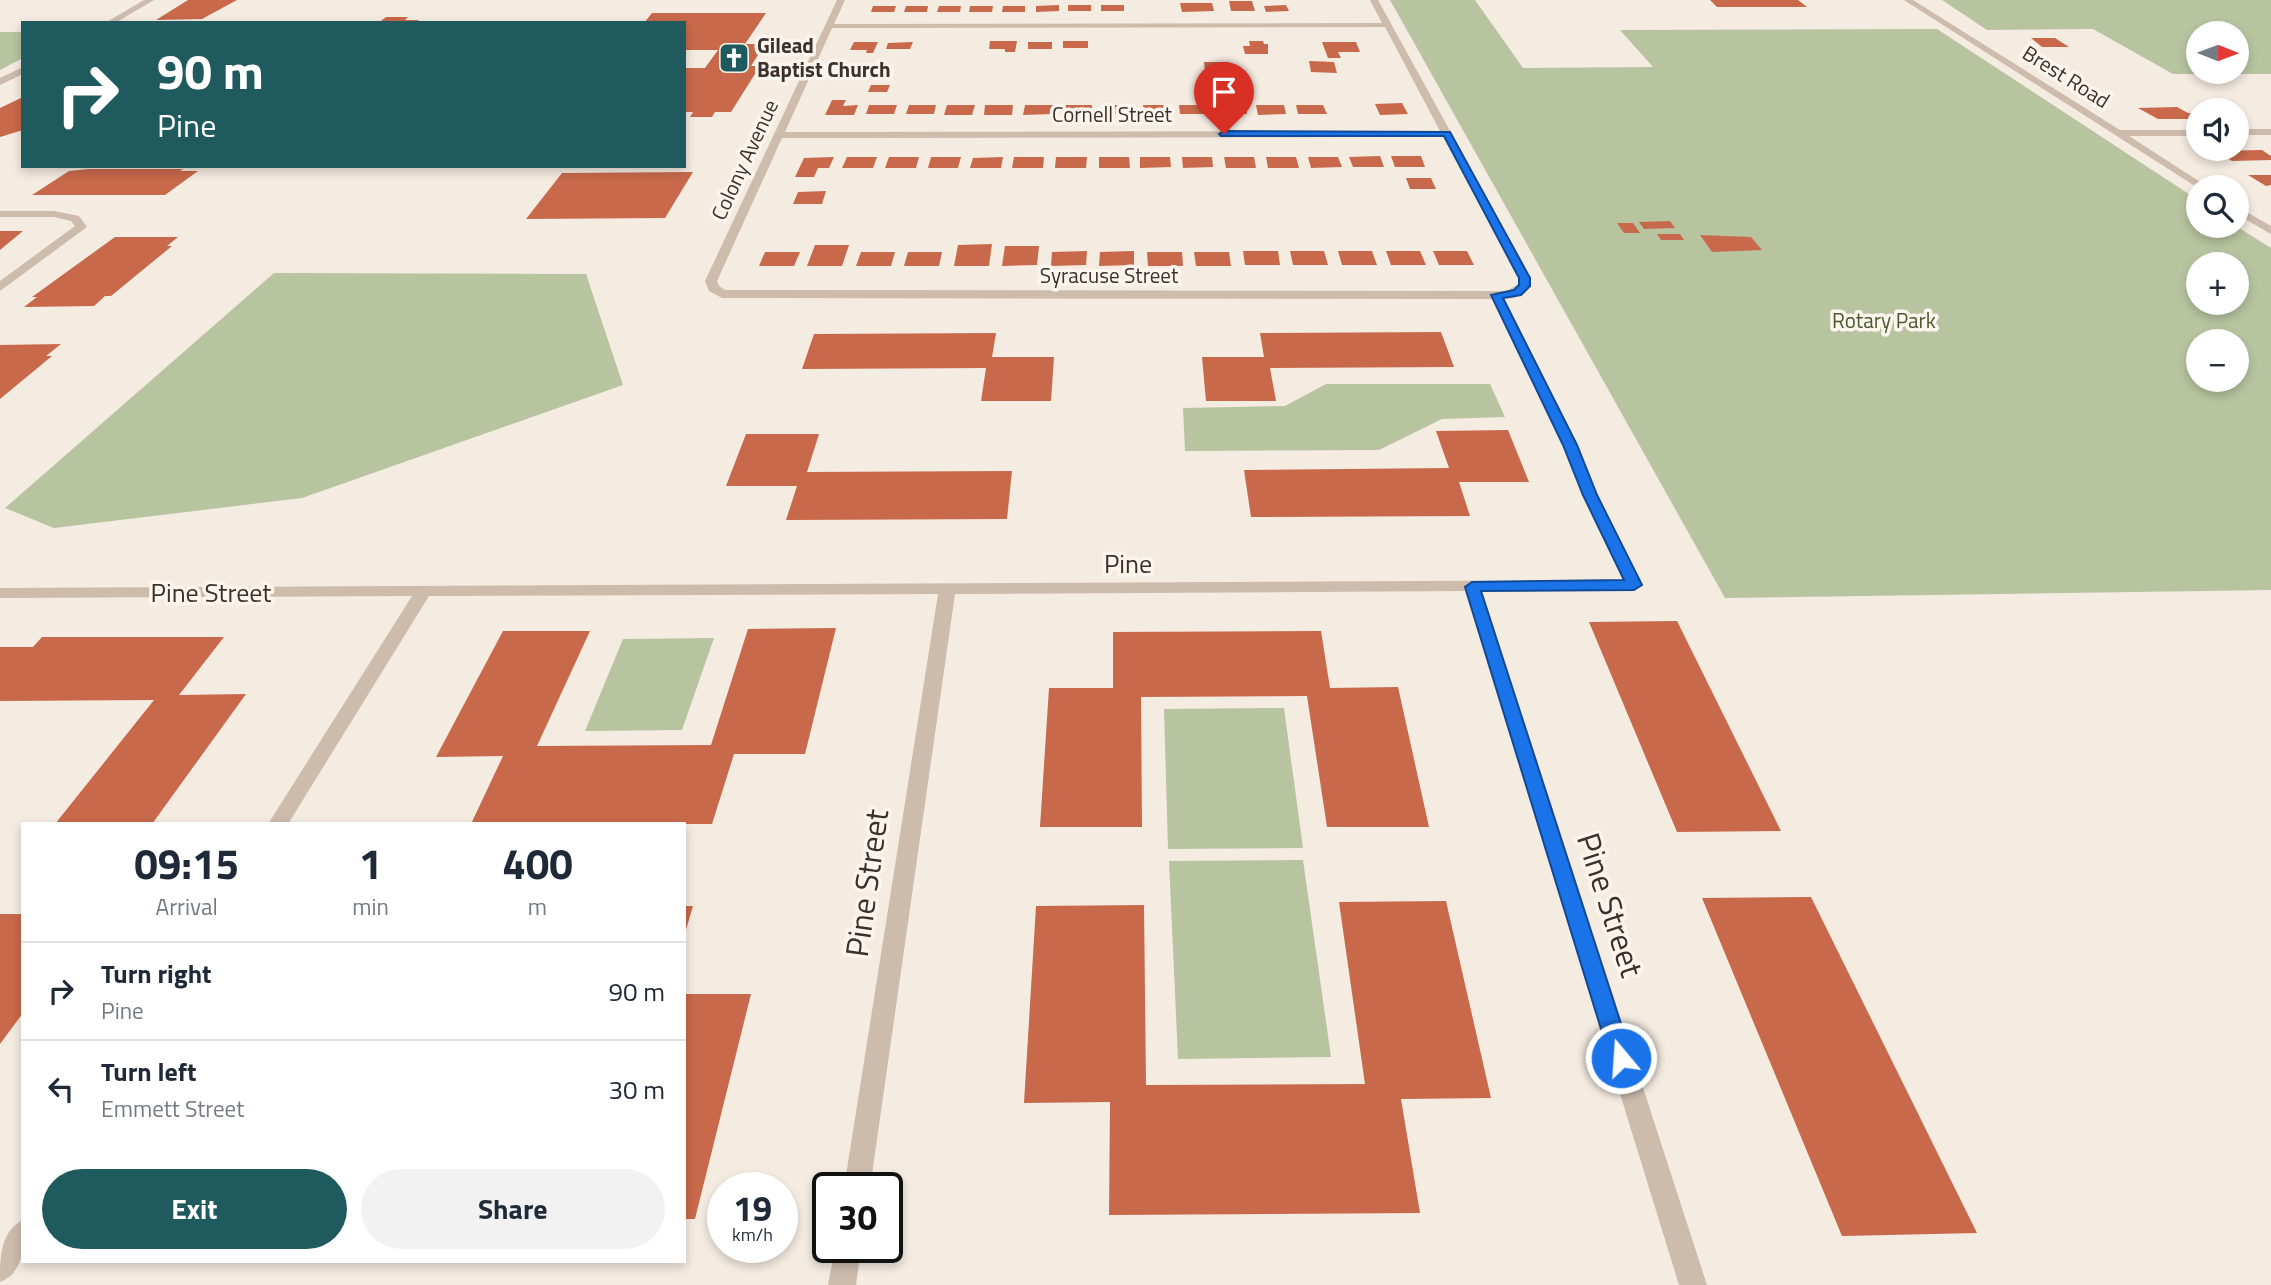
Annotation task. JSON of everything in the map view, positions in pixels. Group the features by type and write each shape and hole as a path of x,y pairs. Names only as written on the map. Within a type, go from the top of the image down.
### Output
{"street":[{"path":"112,21 150,0"},
{"name":"Colony Avenue","path":"722,294 713,288 710,281 841,0"},
{"path":"1374,0 1525,278 1524,286 1517,292 1496,295"},
{"name":"Brest Road","path":"1908,0 2186,176"},
{"path":"829,26 1387,25"},
{"path":"0,82 21,70"},
{"path":"2249,132 2271,132"},
{"path":"2117,133 2186,133"},
{"name":"Cornell Street","path":"778,135 1447,134"},
{"path":"0,214 54,214 75,218 81,227 0,287"},
{"path":"2249,217 2271,231"},
{"name":"Syracuse Street","path":"722,294 1496,295"},
{"name":"Pine","path":"622,590 1634,585 1590,495 1570,445 1496,295"},
{"name":"Pine Street","path":"1472,587 1693,1285"},
{"name":"Pine Street","path":"859,1172 947,589"},
{"name":"Pine Street","path":"0,593 622,590"},
{"path":"279,822 423,593"},
{"path":"0,1269 21,1236"},
{"path":"842,1285 846,1263"}],"green space":[{"name":"Rotary Park","path":"1390,0 1475,0 1523,68 1653,67 1620,30 1937,29 2186,192 2186,238 2249,238 2249,234 2271,248 2271,590 1725,598"},
{"path":"1942,0 2271,0 2271,74 2249,74 2249,21 2186,21 2186,74 2173,74 2093,29 1987,30"},
{"path":"0,32 21,32 21,59 0,70"},
{"path":"274,273 586,274 623,385 302,498 54,528 5,508"},
{"path":"1326,384 1490,384 1505,417 1442,419 1379,450 1185,451 1183,408 1285,406"},
{"path":"714,638 682,730 585,731 623,639"},
{"path":"1284,708 1303,848 1168,849 1164,709"},
{"path":"1303,860 1331,1057 1178,1059 1169,861"}],"building":[{"path":"188,0 237,0 202,19 156,20"},
{"path":"1710,0 1798,0 1807,7 1717,7"},
{"path":"1229,1 1252,1 1255,11 1231,11"},
{"path":"1180,3 1212,3 1214,11 1182,12"},
{"path":"1059,5 1059,11 1036,12 1036,6"},
{"path":"1068,5 1091,5 1091,11 1068,11"},
{"path":"1101,5 1124,5 1124,11 1101,11"},
{"path":"1286,5 1289,11 1266,12 1264,6"},
{"path":"873,6 896,6 894,12 871,12"},
{"path":"906,6 928,6 927,12 904,12"},
{"path":"939,6 961,6 960,12 937,12"},
{"path":"970,6 993,6 992,12 969,12"},
{"path":"1003,6 1025,6 1025,12 1002,12"},
{"name":"Gilead Baptist Church","path":"652,13 766,13 745,44 765,44 751,66 760,66 731,112 715,112 712,117 690,117 693,112 686,112 686,68 705,68 718,50 686,50 686,21 646,21"},
{"path":"386,17 419,20 417,21 381,21"},
{"path":"2031,38 2055,38 2069,47 2042,47"},
{"path":"990,41 1017,41 1015,52 989,49"},
{"path":"1063,41 1088,41 1088,48 1063,48"},
{"path":"1249,41 1263,41 1268,44 1268,54 1245,54 1243,46 1250,46"},
{"path":"854,42 878,42 873,53 866,53 867,50 850,50"},
{"path":"913,42 910,49 886,49 888,43"},
{"path":"1028,42 1052,42 1052,49 1028,49"},
{"path":"1322,42 1356,42 1360,52 1338,52 1341,58 1328,58"},
{"path":"1309,61 1334,62 1337,73 1311,72"},
{"path":"1204,62 1228,62 1229,72 1205,72"},
{"path":"853,63 876,63 873,71 849,71"},
{"path":"871,85 890,85 887,92 868,92"},
{"path":"21,98 21,131 0,137 0,108"},
{"path":"832,100 846,100 843,106 858,105 854,115 825,115"},
{"path":"1402,103 1408,114 1380,115 1375,104"},
{"path":"869,105 897,105 894,114 866,114"},
{"path":"909,105 936,105 934,114 906,114"},
{"path":"947,105 975,105 972,115 944,115"},
{"path":"985,105 1013,105 1012,115 984,115"},
{"path":"1025,105 1053,105 1052,114 1023,115"},
{"path":"1064,105 1092,105 1091,114 1063,114"},
{"path":"1102,105 1130,105 1130,114 1102,114"},
{"path":"1143,105 1170,105 1171,113 1144,114"},
{"path":"1179,105 1207,105 1209,114 1180,114"},
{"path":"1218,105 1245,105 1247,114 1219,114"},
{"path":"1256,105 1284,105 1286,114 1258,115"},
{"path":"1296,105 1323,105 1327,114 1298,114"},
{"path":"2177,107 2186,112 2186,119 2158,119 2138,108"},
{"path":"2249,150 2262,150 2271,156 2271,160 2249,161"},
{"path":"1380,156 1384,167 1353,167 1349,157"},
{"path":"1391,156 1421,156 1425,167 1395,167"},
{"path":"834,157 829,168 818,168 814,177 795,177 804,158"},
{"path":"847,157 877,157 873,168 842,168"},
{"path":"889,157 919,157 916,168 885,168"},
{"path":"931,157 961,157 958,168 928,168"},
{"path":"1003,157 1001,168 970,168 973,158"},
{"path":"1014,157 1044,157 1043,168 1012,168"},
{"path":"1056,157 1087,157 1086,168 1055,168"},
{"path":"1099,157 1129,157 1130,168 1099,168"},
{"path":"1140,157 1170,157 1171,167 1140,168"},
{"path":"1182,157 1212,157 1213,167 1183,168"},
{"path":"1224,157 1254,157 1256,168 1226,168"},
{"path":"1266,157 1296,157 1299,168 1268,168"},
{"path":"1308,157 1338,157 1342,167 1311,168"},
{"path":"69,171 198,171 165,195 32,195"},
{"path":"693,172 665,218 526,219 562,173"},
{"path":"2249,175 2271,175 2271,185 2266,186"},
{"path":"1406,178 1431,178 1436,189 1410,189"},
{"path":"826,191 822,204 793,204 798,192"},
{"path":"1670,221 1675,228 1644,229 1639,222"},
{"path":"1617,223 1633,223 1640,233 1624,233"},
{"path":"0,231 23,231 0,250"},
{"path":"1657,234 1680,234 1684,240 1661,240"},
{"path":"1700,235 1751,237 1762,250 1712,252"},
{"path":"115,237 178,237 167,246 172,246 111,296 105,296 94,306 24,307 37,297 32,297"},
{"path":"992,244 989,266 954,266 958,245"},
{"path":"815,245 849,245 842,266 807,266"},
{"path":"1005,246 1039,246 1037,265 1002,266"},
{"path":"1087,251 1086,265 1051,266 1052,252"},
{"path":"1134,251 1134,265 1099,266 1100,252"},
{"path":"1243,251 1278,251 1280,265 1245,265"},
{"path":"1290,251 1324,251 1328,265 1293,265"},
{"path":"1338,251 1372,251 1377,265 1342,265"},
{"path":"1386,251 1420,251 1426,265 1391,265"},
{"path":"1433,251 1467,251 1474,265 1439,265"},
{"path":"765,252 800,252 794,266 759,266"},
{"path":"861,252 895,252 891,266 856,266"},
{"path":"908,252 942,252 939,266 904,266"},
{"path":"1147,252 1182,252 1183,266 1148,266"},
{"path":"1194,252 1229,252 1231,266 1196,266"},
{"path":"1441,332 1454,367 1270,368 1276,401 1206,401 1202,357 1264,357 1260,333"},
{"path":"996,333 992,357 1054,357 1051,401 981,401 986,368 802,369 814,334"},
{"path":"61,344 46,356 52,356 0,399 0,345"},
{"path":"1508,430 1529,482 1459,482 1470,516 1251,517 1244,470 1449,468 1436,431"},
{"path":"746,434 819,434 807,472 1012,471 1007,519 786,520 797,486 726,486"},
{"path":"1677,621 1781,831 1677,832 1589,622"},
{"path":"836,628 805,754 734,754 712,824 472,822 503,756 436,757 503,631 590,631 537,746 711,745 748,629"},
{"path":"1321,631 1330,688 1398,687 1429,827 1327,827 1307,696 1141,697 1142,827 1040,827 1049,688 1113,688 1113,632"},
{"path":"42,637 224,637 179,695 246,694 153,822 57,822 154,700 0,701 0,647 33,647"},
{"path":"1811,897 1977,1233 1842,1236 1702,898"},
{"path":"1446,901 1491,1098 1401,1099 1420,1213 1109,1215 1110,1102 1024,1103 1036,906 1144,905 1146,1085 1365,1084 1339,902"},
{"path":"686,906 693,906 686,930"},
{"path":"0,914 21,914 21,1016 0,1044"},
{"path":"686,994 751,994 695,1219 686,1219"}],"place":[{"name":"Gilead Baptist Church","path":"734,58"}],"route":[{"path":"1224,134 1447,134 1525,278 1524,286 1517,292 1496,295 1570,445 1590,495 1634,585 1472,587 1621,1058"}]}
